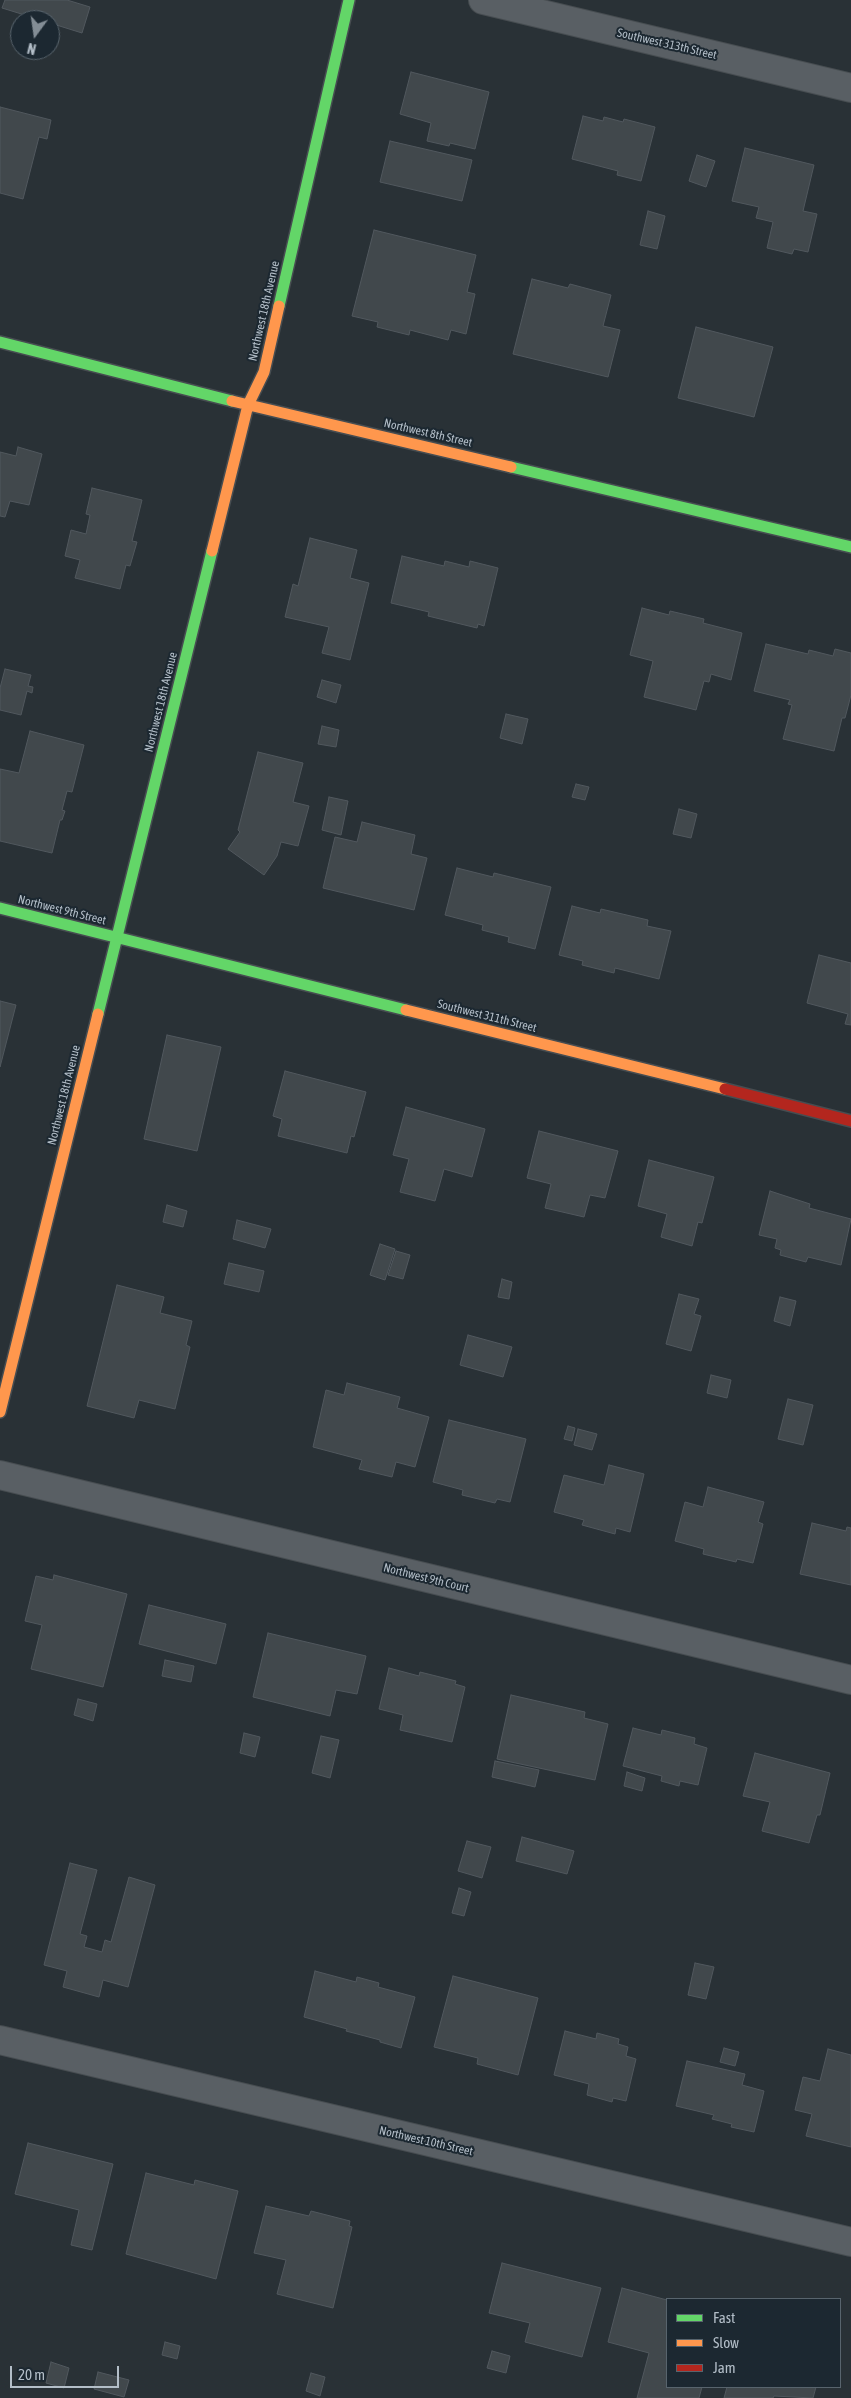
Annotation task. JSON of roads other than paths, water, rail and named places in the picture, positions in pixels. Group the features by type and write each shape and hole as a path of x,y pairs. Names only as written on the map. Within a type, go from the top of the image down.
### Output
{"street":[{"name":"Northwest 18th Avenue","path":"0,1412 248,405 264,372 349,0"},
{"name":"Southwest 313th Street","path":"483,0 851,88"},
{"name":"Northwest 8th Street","path":"0,342 248,405 851,547"},
{"name":"Northwest 9th Street","path":"0,908 117,938"},
{"name":"Southwest 311th Street","path":"117,938 851,1120"},
{"name":"Northwest 9th Court","path":"0,1476 851,1680"},
{"name":"Northwest 10th Street","path":"0,2040 851,2242"}]}
